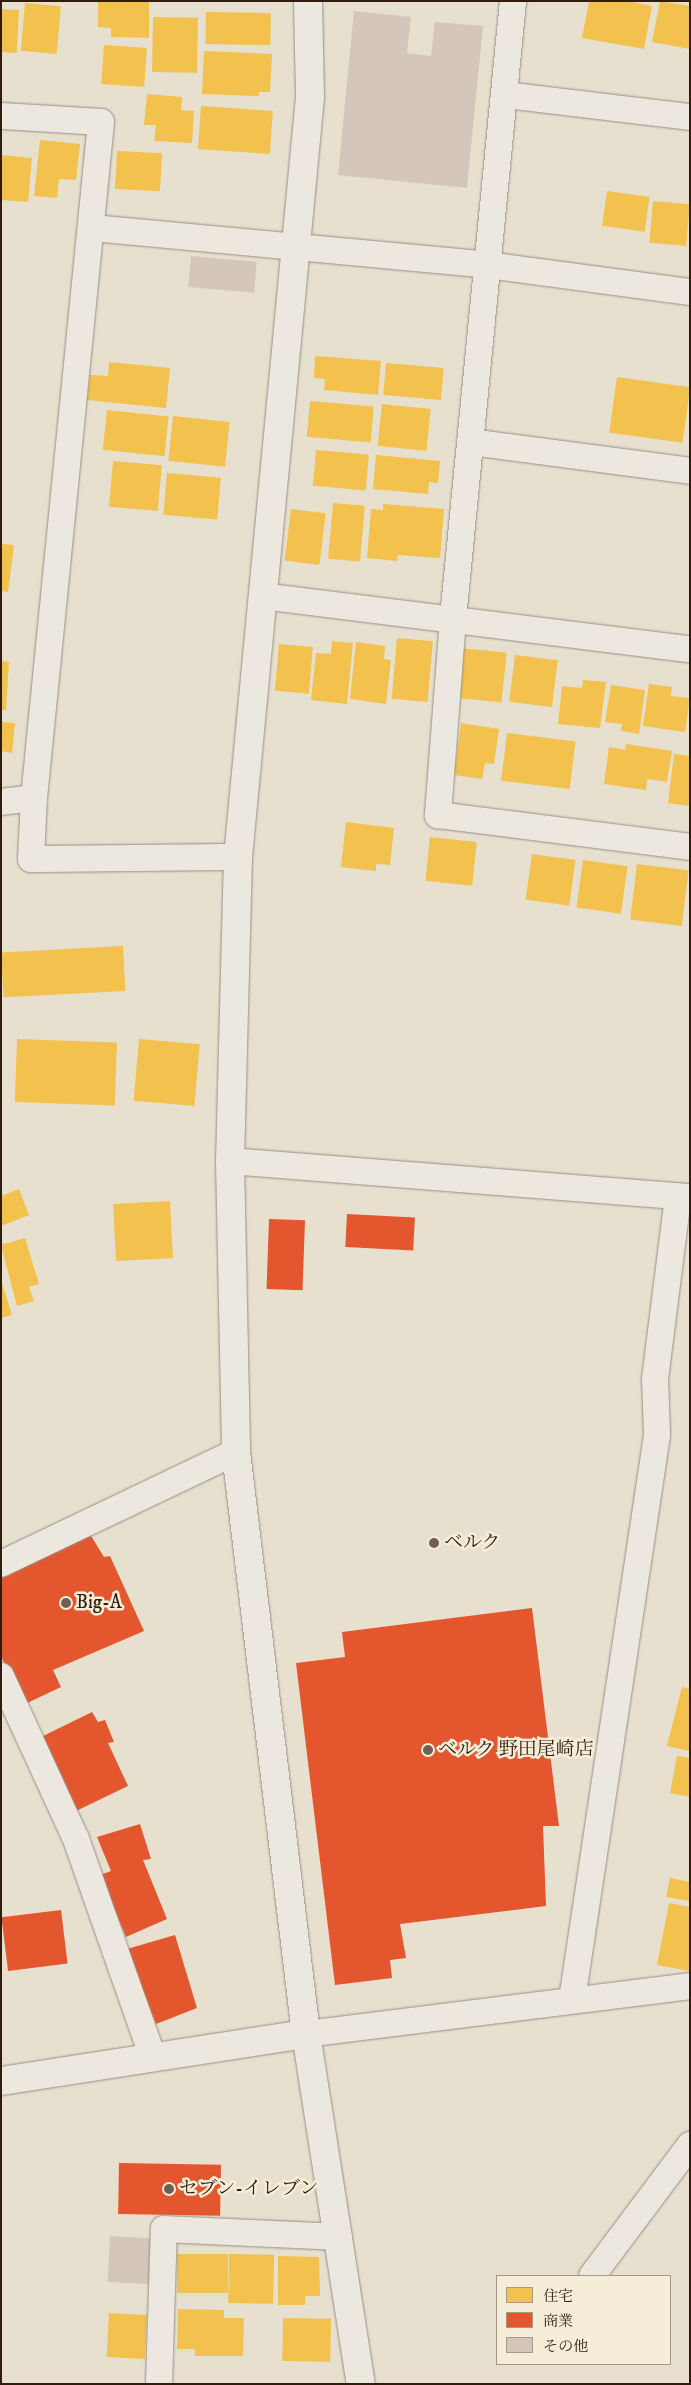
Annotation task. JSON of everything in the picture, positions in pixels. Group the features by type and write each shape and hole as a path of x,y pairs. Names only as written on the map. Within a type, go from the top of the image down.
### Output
{"street":[{"path":"308,1 310,98 238,857 230,1161 236,1452 306,2034 361,2384"},
{"path":"513,1 453,619 438,815 690,847"},
{"path":"504,95 690,117"},
{"path":"1,116 101,122 34,798 31,859 238,857"},
{"path":"92,228 488,265 690,292"},
{"path":"471,442 690,471"},
{"path":"262,596 690,649"},
{"path":"1,802 34,798"},
{"path":"230,1161 684,1197 655,1379 658,1434 572,2000"},
{"path":"1,1564 211,1461 236,1452"},
{"path":"1,1676 76,1840 153,2058"},
{"path":"1,2081 306,2034 690,1986"},
{"path":"593,2275 685,2162"},
{"path":"159,2384 164,2229 339,2237"}],"building: 住宅":[{"path":"98,1 149,1 149,38 111,37 111,28 98,27"},
{"path":"589,1 627,1 652,6 644,49 582,38"},
{"path":"660,1 690,6 690,49 652,42"},
{"path":"25,3 61,6 57,54 21,51"},
{"path":"1,9 19,10 17,53 1,52"},
{"path":"206,12 271,13 270,45 205,44"},
{"path":"153,17 198,18 197,73 152,72"},
{"path":"104,45 147,48 144,87 101,84"},
{"path":"204,51 272,54 270,92 259,92 259,96 202,94"},
{"path":"147,94 182,97 181,110 194,111 192,143 154,141 156,125 144,125"},
{"path":"201,106 273,111 270,154 198,149"},
{"path":"40,140 80,144 76,180 59,179 57,198 34,196"},
{"path":"117,151 162,153 160,191 115,189"},
{"path":"1,155 32,158 28,202 1,200"},
{"path":"607,191 650,197 645,232 602,226"},
{"path":"653,201 690,204 686,246 649,243"},
{"path":"315,356 381,361 378,395 324,390 325,379 314,378"},
{"path":"109,362 170,368 166,408 87,400 90,375 108,376"},
{"path":"386,363 444,368 441,400 383,395"},
{"path":"617,377 690,387 682,443 609,432"},
{"path":"310,401 374,407 371,442 307,437"},
{"path":"382,404 431,409 426,451 378,446"},
{"path":"107,410 169,416 164,456 103,450"},
{"path":"173,416 230,422 225,467 168,461"},
{"path":"316,450 369,455 366,490 313,486"},
{"path":"376,455 440,461 438,483 429,482 428,494 373,489"},
{"path":"113,461 162,465 158,511 109,507"},
{"path":"167,473 221,478 217,520 163,515"},
{"path":"333,503 365,506 360,562 328,559"},
{"path":"383,504 444,509 440,558 398,555 397,561 367,558 371,509 383,510"},
{"path":"291,509 326,513 319,565 285,561"},
{"path":"1,544 14,545 8,592 1,591"},
{"path":"397,638 433,641 428,702 392,699"},
{"path":"332,641 353,643 347,704 311,700 316,653 331,654"},
{"path":"356,642 385,646 384,659 391,660 386,704 350,699"},
{"path":"279,644 313,647 309,694 275,691"},
{"path":"461,648 507,653 502,703 456,698"},
{"path":"515,655 558,660 552,707 509,702"},
{"path":"1,661 9,662 6,710 1,710"},
{"path":"583,680 606,682 600,728 558,724 562,686 582,688"},
{"path":"649,684 672,687 671,696 690,698 685,732 643,726"},
{"path":"611,685 645,690 639,734 621,731 622,724 605,722"},
{"path":"1,722 15,723 12,753 1,751"},
{"path":"461,723 499,729 494,764 485,763 482,779 454,775"},
{"path":"507,733 575,741 570,789 501,781"},
{"path":"626,744 672,751 667,782 647,779 646,790 604,784 609,747 625,750"},
{"path":"674,754 690,756 690,806 668,803"},
{"path":"346,822 394,828 390,865 376,864 376,871 341,867"},
{"path":"430,837 477,842 472,886 425,881"},
{"path":"532,854 576,860 569,906 526,900"},
{"path":"583,860 628,866 621,914 576,908"},
{"path":"637,864 689,870 682,926 630,920"},
{"path":"123,946 125,991 4,997 1,952"},
{"path":"17,1039 117,1042 115,1105 15,1102"},
{"path":"139,1039 200,1044 194,1106 134,1101"},
{"path":"19,1189 29,1215 1,1226 1,1196"},
{"path":"170,1201 173,1258 116,1261 113,1204"},
{"path":"25,1238 39,1284 29,1287 34,1301 17,1306 1,1245"},
{"path":"1,1280 12,1315 1,1318"},
{"path":"682,1687 690,1689 690,1751 667,1746"},
{"path":"677,1756 690,1758 690,1797 670,1793"},
{"path":"670,1878 690,1882 690,1901 666,1897"},
{"path":"669,1903 690,1907 690,1971 657,1965"},
{"path":"177,2254 228,2254 228,2293 177,2293"},
{"path":"229,2254 274,2255 273,2304 228,2303"},
{"path":"278,2256 319,2257 320,2296 305,2296 305,2305 278,2305"},
{"path":"178,2309 224,2310 224,2318 244,2318 243,2356 195,2356 195,2349 177,2349"},
{"path":"109,2313 147,2315 145,2359 107,2357"},
{"path":"283,2318 331,2319 330,2362 282,2361"}],"building: 商業":[{"path":"347,1214 415,1218 413,1251 345,1247"},
{"path":"269,1219 305,1220 303,1290 267,1289"},
{"name":"Big-A","path":"88,1531 104,1557 110,1556 144,1631 53,1670 61,1687 23,1705 1,1656 1,1574"},
{"name":"ベルク 野田尾崎店","path":"532,1608 559,1826 543,1826 546,1906 400,1924 406,1958 390,1960 392,1978 335,1985 296,1663 345,1657 342,1632"},
{"path":"92,1712 98,1722 105,1720 114,1742 108,1743 128,1786 74,1812 39,1738"},
{"path":"140,1824 151,1859 143,1860 167,1919 126,1937 100,1875 111,1871 97,1837"},
{"path":"61,1910 68,1964 8,1971 1,1917"},
{"path":"175,1935 197,2008 156,2024 127,1949"},
{"name":"セブン-イレブン","path":"119,2163 221,2165 220,2216 118,2214"}],"building: その他":[{"path":"354,11 411,17 407,53 431,56 435,22 483,26 467,188 338,175"},
{"path":"191,256 257,262 254,293 188,287"},
{"path":"110,2236 151,2238 149,2284 108,2282"}],"place":[{"name":"ベルク","path":"434,1543"},
{"name":"Big-A","path":"66,1603"},
{"name":"ベルク 野田尾崎店","path":"428,1750"},
{"name":"セブン-イレブン","path":"169,2189"}]}
